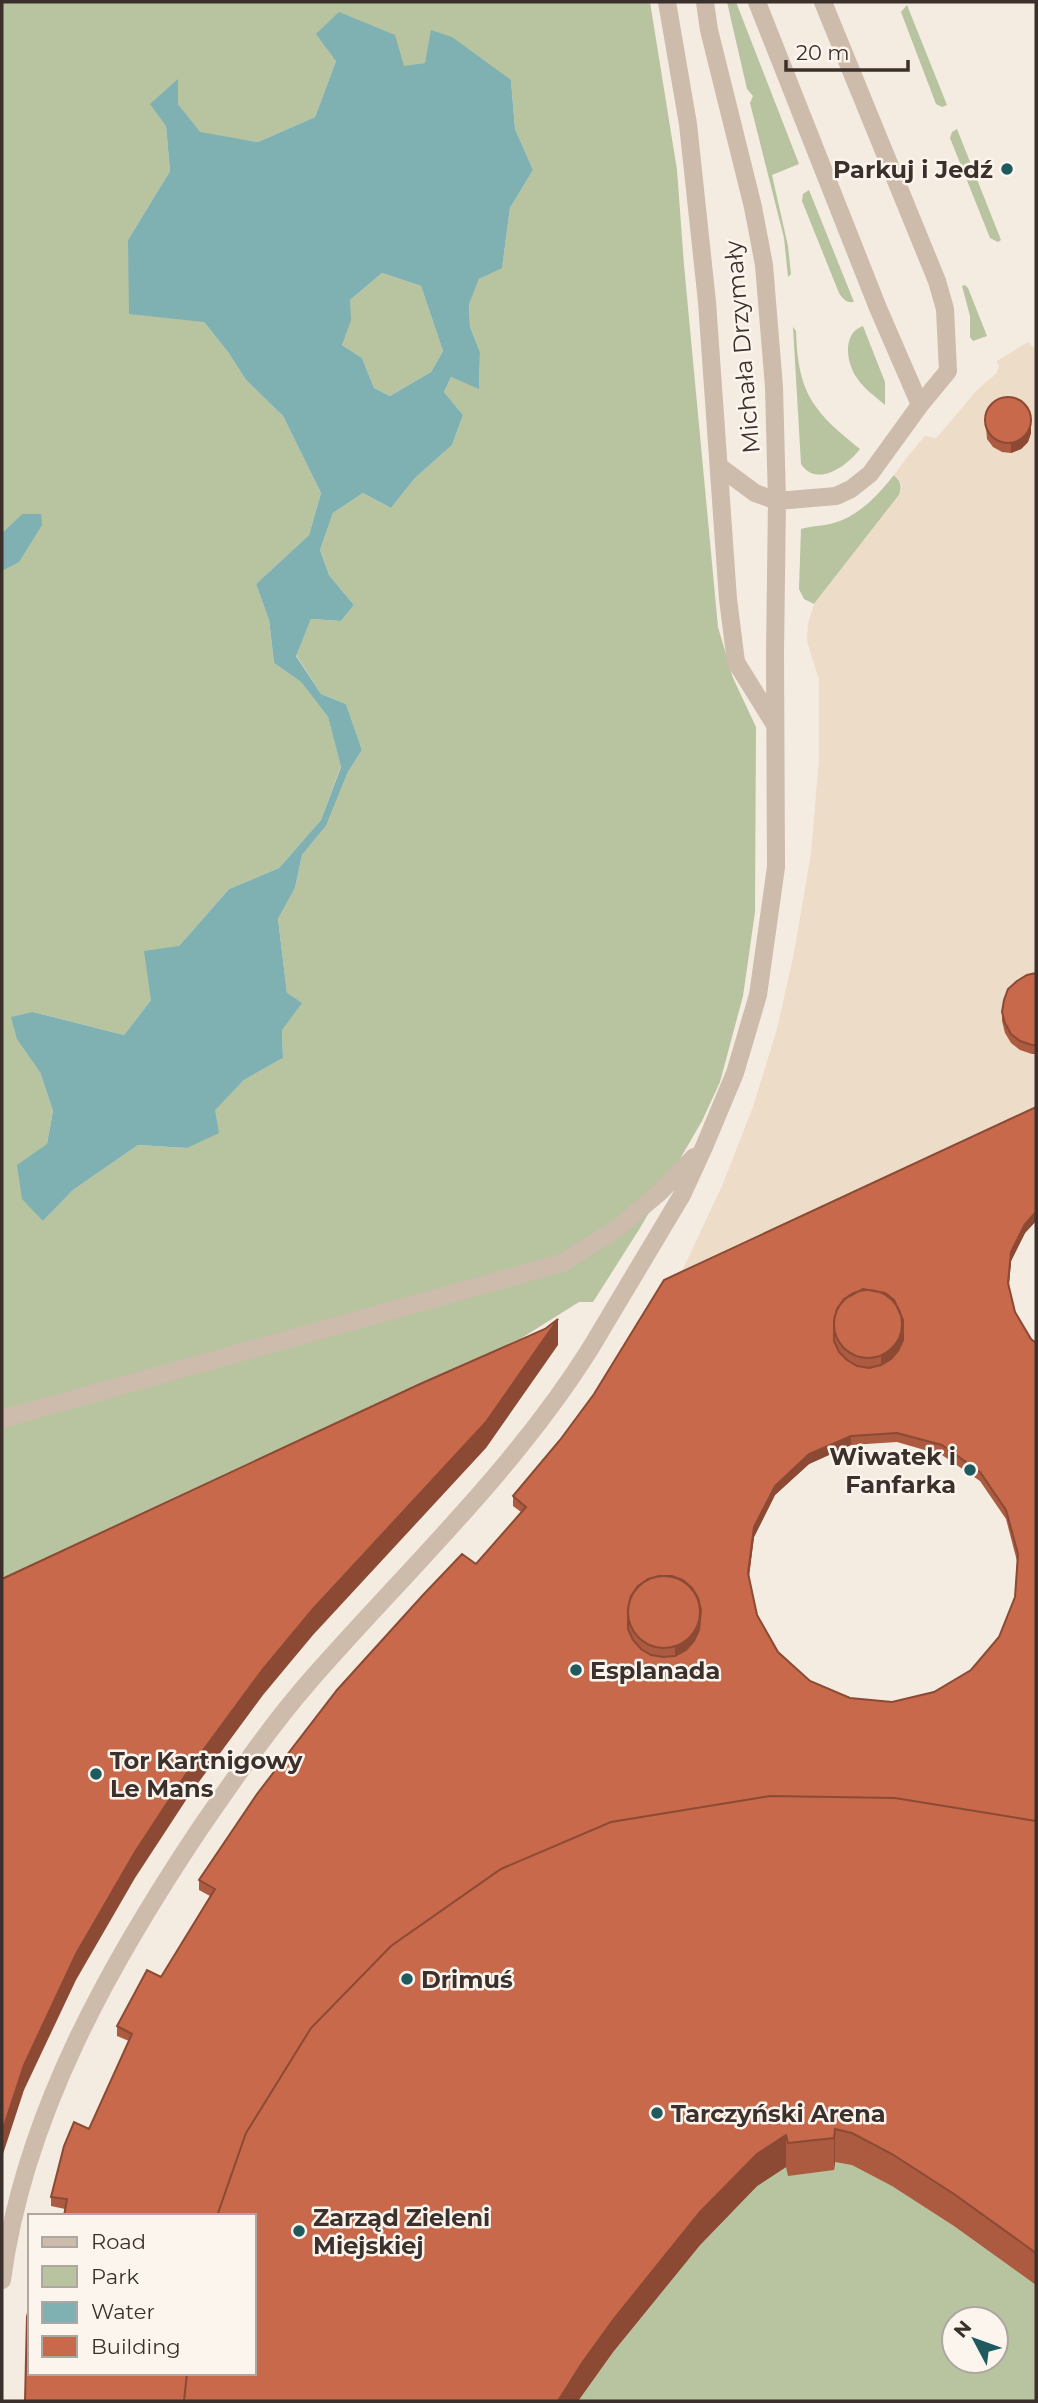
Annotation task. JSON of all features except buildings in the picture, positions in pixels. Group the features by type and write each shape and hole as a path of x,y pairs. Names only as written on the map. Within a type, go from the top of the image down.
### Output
{"street":[{"name":"Michała Drzymały","path":"667,2 688,124 707,302 728,599 736,662 775,725"},
{"name":"Michała Drzymały","path":"705,2 709,30 753,207 764,265 774,387 777,500 755,493 720,467"},
{"path":"757,2 878,307 920,405"},
{"path":"2,2280 18,2199 49,2105 73,2047 119,1960 170,1873 247,1761 306,1686 503,1467 590,1349 682,1195 735,1073 758,995 776,867 777,500 836,496 851,489 870,474 948,371 945,310 937,281 823,2"},
{"path":"2,1419 562,1263 618,1228 660,1192 704,1147"}],"green space":[{"path":"2,2 650,2 677,170 718,627 733,678 756,727 755,912 743,996 720,1082 702,1121 593,1302 579,1302 520,1339 2,1583 2,571 19,561 22,514 2,533","holes":["336,61 404,67 425,63 511,80 515,129 533,170 510,208 502,267 479,279 469,303 470,327 480,352 479,388 451,377 444,392 463,415 452,445 415,478 391,508 363,493 333,513 320,550 329,575 354,605 341,621 311,619 296,655 321,694 346,704 362,750 348,772 326,826 302,855 295,888 278,919 287,993 282,1030 283,1058 244,1080 214,1110 187,1148 138,1145 73,1190 43,1221 47,1144 53,1111 40,1072 33,1012 124,1035 151,1000 179,946 229,889 279,868 321,820 341,766 328,717 301,682 274,663 269,620 256,584 309,535 321,493 283,416 246,380 204,322 128,240 170,171 166,126 178,80 178,104 200,133 258,142 315,117"]},
{"path":"727,2 736,2 799,164 772,175 788,246 791,274 788,277 784,238 750,103 753,96 747,89"},
{"path":"907,5 947,105 942,107 936,104 901,12"},
{"path":"957,129 1001,240 998,242 990,238 950,138 952,132"},
{"path":"809,190 854,302 845,300 839,293 802,201 803,194"},
{"path":"382,273 421,286 443,351 431,372 390,396 374,388 362,358 342,345 350,320 350,300"},
{"path":"965,285 987,336 973,341 970,337 970,316 962,286"},
{"path":"863,326 885,382 885,405 860,382 850,365 849,342 856,330"},
{"path":"793,327 796,331 800,371 811,399 830,423 860,449 848,462 832,472 815,474 801,464"},
{"path":"894,475 900,484 899,495 814,604 804,599 799,589 801,529 834,523 852,515 874,497"},
{"name":"Tarczyński Arena","path":"1036,1853 1036,2401 188,2401 249,2375 256,2375 256,2215"}],"shaded area":[{"path":"1028,342 1036,350 1036,983 1005,1033 1011,1043 1021,1050 1036,1054 1036,1115 676,1284 722,1186 753,1107 777,1029 794,953 811,854 819,760 819,680 807,641 808,624 814,604 899,495 902,487 894,475 909,455 925,436 936,438 940,434 977,390 996,374 999,366 997,361"}],"water":[{"path":"339,12 395,35 404,66 425,63 431,30 452,37 511,80 515,129 533,170 510,208 502,268 479,279 469,304 470,327 480,352 479,389 451,377 444,392 463,415 452,445 415,478 391,508 363,493 333,513 320,550 329,575 354,605 341,621 311,619 296,656 321,694 346,704 362,750 348,772 326,826 302,855 295,888 278,919 287,993 302,1003 282,1030 283,1058 244,1080 215,1110 219,1133 187,1148 138,1145 73,1190 43,1221 22,1199 17,1165 47,1144 53,1111 40,1072 17,1039 11,1017 33,1012 124,1035 151,1000 144,951 179,946 229,889 279,868 321,820 341,767 328,717 301,682 274,663 269,620 256,584 309,535 321,493 283,416 246,380 204,322 129,314 128,240 170,171 166,126 150,104 178,79 178,104 200,132 258,142 315,117 336,61 316,34","holes":["382,273 421,286 443,351 431,372 390,396 374,388 362,358 342,345 351,320 350,300"]},
{"path":"22,514 41,514 42,525 19,562 2,571 2,533"}],"place":[{"name":"Parkuj i Jedź","path":"1007,169"},
{"name":"Wiwatek i Fanfarka","path":"970,1470"},
{"name":"Esplanada","path":"576,1670"},
{"name":"Tor Kartnigowy Le Mans","path":"96,1774"},
{"name":"Drimuś","path":"407,1979"},
{"name":"Tarczyński Arena","path":"657,2113"},
{"name":"Zarząd Zieleni Miejskiej","path":"299,2231"}]}
